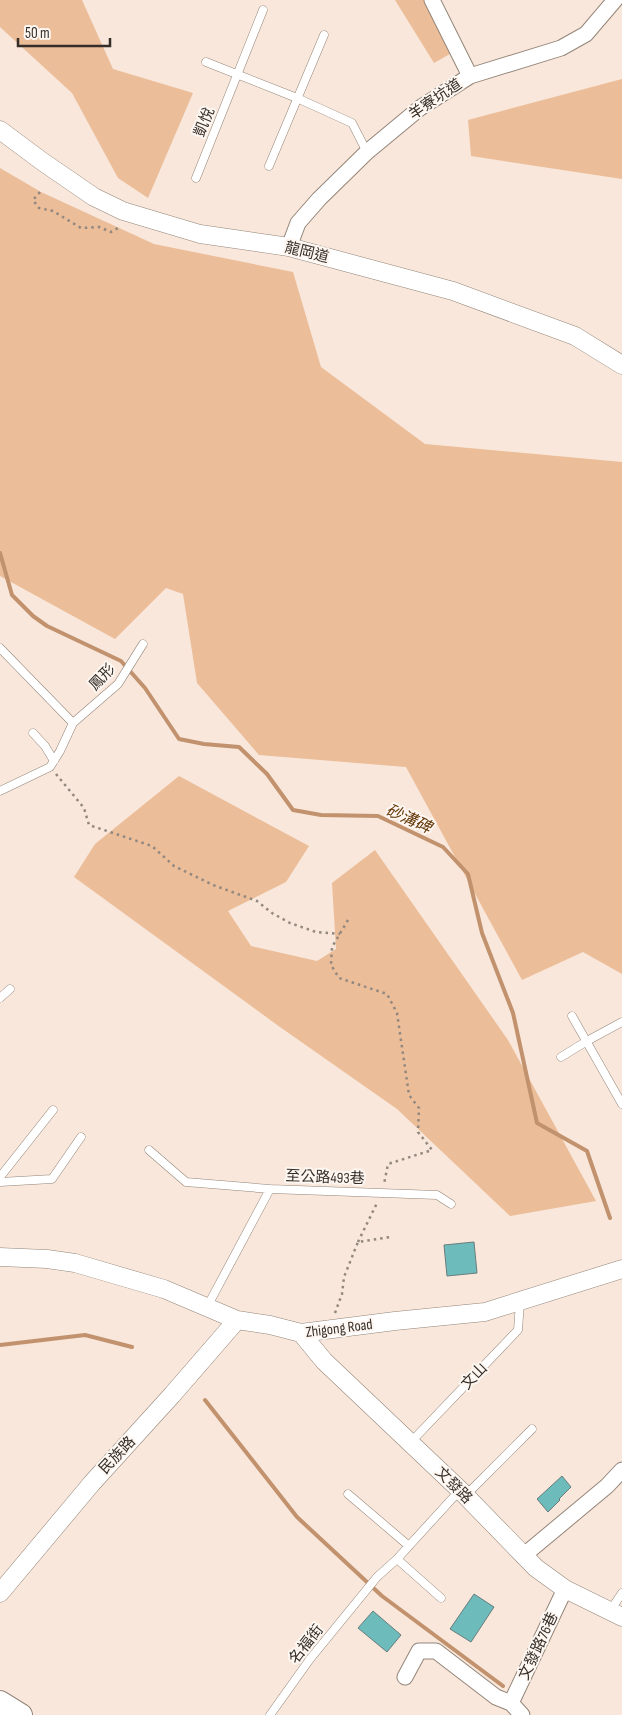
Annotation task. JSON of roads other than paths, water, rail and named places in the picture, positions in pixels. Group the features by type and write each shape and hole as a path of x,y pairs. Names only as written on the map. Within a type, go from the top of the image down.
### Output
{"main road":[{"path":"0,1702 21,1715"}],"street":[{"path":"432,0 470,76"},
{"name":"羊寮坑道","path":"289,247 298,223 319,199 367,152 420,108 470,76 561,48 586,34 616,0"},
{"name":"龍岡道","path":"0,130 94,197 122,211 200,234 289,247 453,291 575,336 622,366"},
{"name":"Zhigong Road","path":"0,1257 47,1259 74,1264 164,1290 237,1320 270,1325 301,1333 485,1312 622,1269"},
{"name":"民族路","path":"0,1593 92,1483 237,1320"},
{"name":"文發路","path":"301,1333 324,1361 463,1493 536,1568 565,1589 616,1614"},
{"path":"523,1556 607,1486 622,1470"},
{"name":"文發路76巷","path":"511,1703 565,1589"},
{"path":"405,1677 419,1651 436,1650 496,1697 511,1703 522,1715"}],"lane":[{"name":"凱悅","path":"196,178 263,10"},
{"path":"269,166 324,35"},
{"path":"206,62 237,76 297,98 352,123 367,152"},
{"name":"鳳形","path":"52,764 73,723 118,684 143,644"},
{"path":"0,648 73,723"},
{"path":"0,791 52,764 45,746 33,733"},
{"path":"0,998 10,989"},
{"path":"572,1016 622,1104"},
{"path":"561,1057 622,1022"},
{"path":"0,1177 53,1110"},
{"path":"0,1182 52,1179 81,1137"},
{"path":"149,1150 186,1182 270,1189"},
{"name":"至公路493巷","path":"207,1307 270,1189 437,1196 451,1204"},
{"name":"文山","path":"410,1442 518,1330 520,1302"},
{"path":"441,1598 396,1559 532,1429"},
{"path":"348,1494 409,1546"},
{"name":"名福街","path":"270,1715 310,1660 377,1577 396,1559"},
{"path":"616,1614 622,1593"}],"waterway":[{"name":"砂溝碑","path":"0,553 12,595 33,616 47,626 121,661 145,688 179,739 204,744 239,747 267,774 293,810 321,815 378,816 443,847 468,874 482,933 513,1013 537,1123 587,1151 610,1218"},
{"path":"0,1345 85,1335 132,1347"},
{"path":"205,1400 297,1517 382,1596 503,1686"}]}
